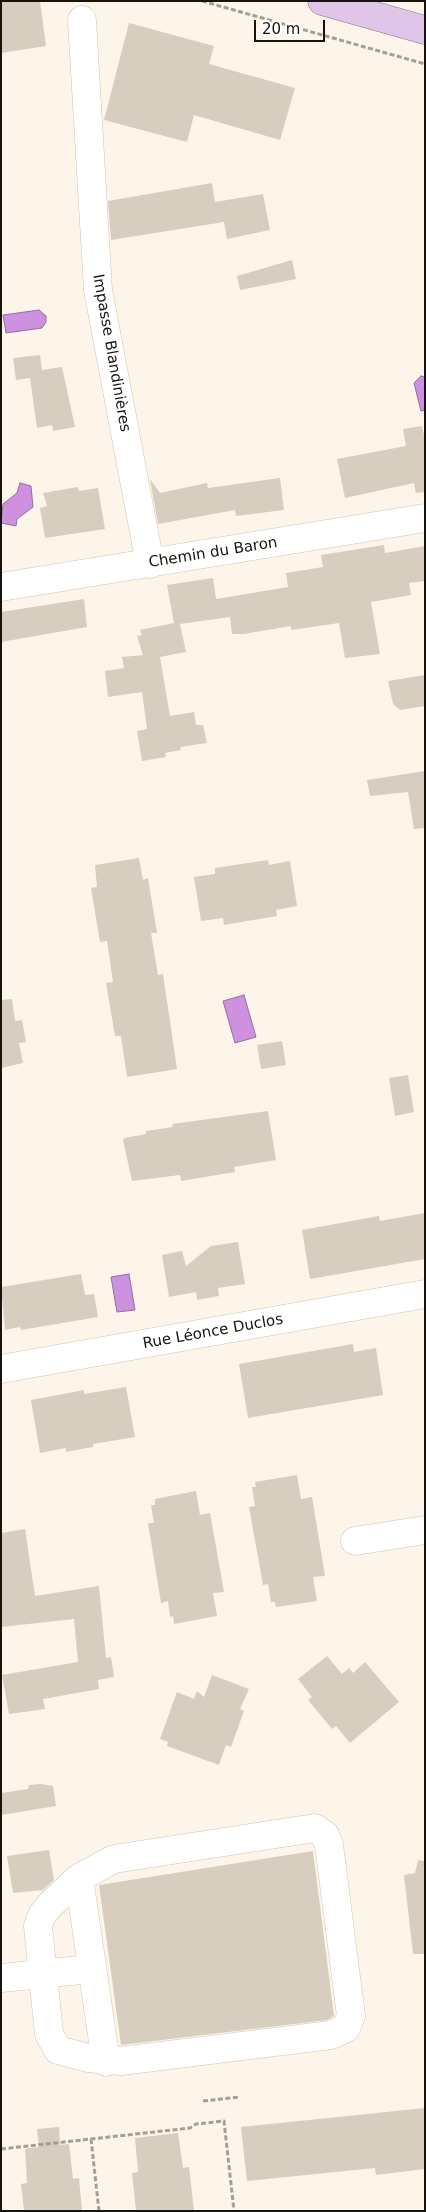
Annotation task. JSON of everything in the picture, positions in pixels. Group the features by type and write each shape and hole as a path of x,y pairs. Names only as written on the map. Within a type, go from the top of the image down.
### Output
{"main road":[{"path":"322,1 425,30"}],"street":[{"name":"Impasse Blandinières","path":"82,20 98,290 150,564"},
{"name":"Chemin du Baron","path":"1,587 425,518"},
{"name":"Rue Léonce Duclos","path":"1,1369 425,1294"},
{"path":"355,1541 425,1530"},
{"path":"315,1828 325,1835 329,1845 351,2016 346,2028 331,2035 106,2062 58,2050 49,2034 38,1926 42,1915 51,1904 78,1878 114,1859 315,1828"},
{"path":"78,1878 106,2062"},
{"path":"1,1978 91,1969"}],"path":[{"path":"202,1 425,64"},
{"path":"203,2101 240,2096"},
{"path":"1,2149 190,2128 196,2124 224,2121 234,2211"},
{"path":"91,2139 98,2211"}],"shaded area":[{"path":"39,310 46,316 46,322 42,328 6,333 3,315"},
{"path":"421,376 425,377 425,410 421,411 414,383"},
{"path":"20,483 31,486 33,507 17,519 16,526 1,523 3,504 17,493"},
{"path":"244,995 256,1037 235,1043 223,1001"},
{"path":"129,1274 135,1310 117,1312 111,1277"}],"building":[{"path":"1,1 40,1 46,46 1,53"},
{"path":"129,23 214,46 209,64 295,88 280,140 194,115 187,142 104,120"},
{"path":"212,183 215,202 263,194 270,230 227,239 224,222 111,240 108,201"},
{"path":"292,260 296,279 240,290 237,276"},
{"path":"40,355 42,370 62,367 75,427 53,431 52,425 37,428 30,378 16,380 13,358"},
{"path":"422,426 425,439 425,492 416,493 414,483 345,498 337,459 406,446 403,429"},
{"path":"280,478 284,510 236,516 235,510 158,524 150,479 160,493 207,483 208,488"},
{"path":"78,487 79,491 98,488 105,529 45,538 40,508 47,506 43,493"},
{"path":"384,545 385,553 425,546 425,581 409,583 411,595 371,602 380,654 345,658 339,623 291,630 291,626 244,634 232,634 230,617 180,624 186,652 160,657 170,716 194,712 196,725 203,725 207,743 180,747 181,750 165,753 166,757 142,761 137,731 147,729 142,692 108,697 105,671 124,668 122,657 143,655 137,636 142,635 140,630 174,623 167,585 213,578 216,599 288,587 286,573 323,567 321,555"},
{"path":"84,599 87,627 1,642 1,612"},
{"path":"425,675 425,706 400,710 393,704 388,681"},
{"path":"425,771 425,828 414,829 408,792 370,796 367,780"},
{"path":"139,858 143,880 148,878 157,933 151,933 158,975 163,974 177,1069 127,1077 121,1036 115,1036 106,983 113,982 107,941 100,942 91,888 97,887 95,865"},
{"path":"268,860 269,865 290,861 297,906 276,910 277,916 224,925 223,918 201,921 194,877 215,874 215,868"},
{"path":"12,999 15,1021 22,1020 26,1042 19,1043 23,1063 1,1068 1,1000"},
{"path":"282,1041 286,1065 261,1069 257,1045"},
{"path":"408,1075 414,1112 395,1116 389,1078"},
{"path":"268,1111 276,1160 234,1167 235,1172 181,1181 180,1175 132,1181 123,1140 125,1138 146,1134 146,1131 173,1127 172,1124"},
{"path":"425,1213 425,1259 310,1279 302,1230 379,1216 380,1221"},
{"path":"238,1242 245,1284 218,1288 219,1296 197,1300 196,1292 169,1297 162,1255 182,1251 186,1266 211,1246"},
{"path":"81,1274 85,1295 94,1294 98,1317 21,1330 20,1327 5,1330 1,1287"},
{"path":"353,1344 354,1352 376,1348 383,1395 248,1418 239,1364"},
{"path":"126,1387 135,1437 93,1444 93,1447 66,1452 66,1448 40,1453 31,1400 84,1390 84,1394"},
{"path":"297,1475 301,1499 312,1497 325,1576 313,1577 317,1601 276,1607 275,1602 271,1602 268,1584 263,1585 249,1507 255,1506 252,1487 256,1487 255,1482"},
{"path":"196,1491 200,1515 210,1513 224,1592 213,1593 217,1616 174,1624 173,1616 170,1617 168,1601 161,1603 148,1523 154,1523 151,1505 155,1505 155,1499"},
{"path":"25,1529 35,1596 99,1586 106,1658 111,1657 114,1677 98,1680 99,1689 43,1699 45,1709 9,1714 2,1675 78,1662 74,1619 1,1627 1,1533"},
{"path":"327,1656 342,1674 349,1668 353,1673 365,1662 399,1702 350,1743 336,1726 332,1729 308,1700 312,1697 298,1679"},
{"path":"212,1675 249,1689 240,1709 244,1711 231,1747 226,1745 219,1765 167,1746 168,1742 160,1739 177,1692 194,1699 197,1691 204,1697"},
{"path":"29,1785 53,1786 56,1806 1,1815 1,1793 28,1789"},
{"path":"49,1850 54,1880 43,1890 13,1893 7,1856"},
{"path":"313,1851 334,2016 327,2020 121,2045 99,1885"},
{"path":"418,1860 425,1861 425,1954 413,1954 404,1875 415,1873"},
{"path":"425,2108 425,2169 376,2175 375,2168 247,2181 241,2127"},
{"path":"59,2127 60,2145 69,2144 73,2179 79,2178 82,2211 24,2211 21,2184 27,2183 25,2149 39,2147 37,2129"},
{"path":"178,2133 183,2168 189,2167 194,2211 136,2211 132,2173 138,2172 135,2138"}]}
